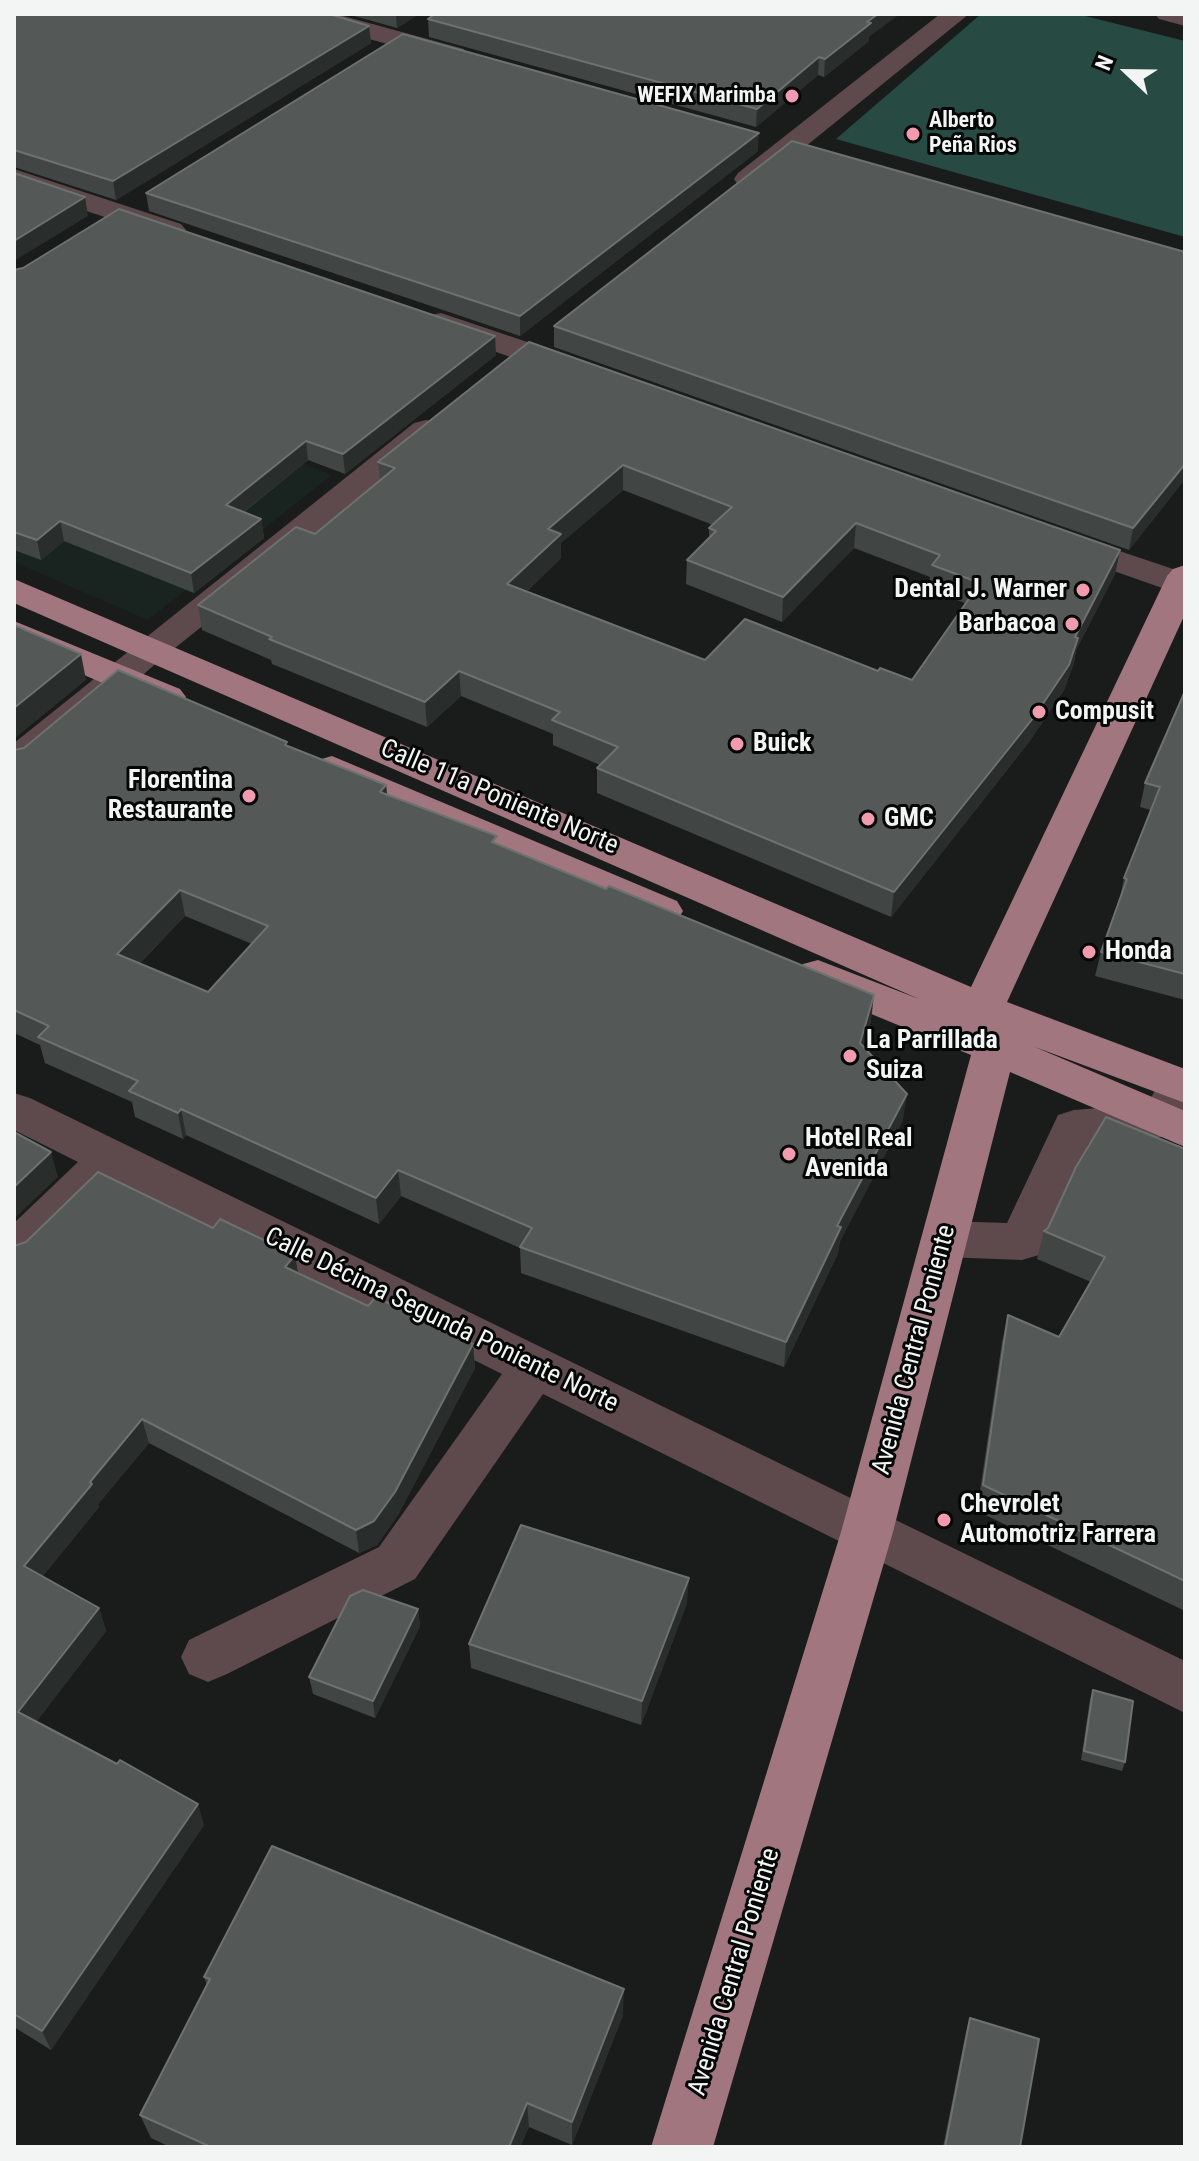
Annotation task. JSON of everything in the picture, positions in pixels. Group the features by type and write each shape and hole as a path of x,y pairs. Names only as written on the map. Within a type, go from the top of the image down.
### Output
{"main road":[{"name":"Avenida Central Poniente","path":"682,2147 867,1532 944,1239 988,1028 1183,582"},
{"name":"Calle 11a Poniente Norte","path":"14,590 152,648 719,921"},
{"path":"14,632 206,714"},
{"name":"Calle 11a Poniente Norte","path":"293,752 1178,1105"}],"street":[{"path":"307,14 475,61"},
{"path":"726,196 956,14"},
{"path":"1168,14 1185,18"},
{"path":"374,56 432,20"},
{"path":"14,178 194,238"},
{"path":"420,315 600,377"},
{"path":"14,763 152,648 451,410"},
{"path":"1031,530 1183,582"},
{"path":"944,1239 1022,1242 1074,1127 1178,1105"},
{"name":"Calle Décima Segunda Poniente Norte","path":"14,1110 1185,1688"},
{"path":"14,1252 111,1158"},
{"path":"208,1657 397,1563 534,1367"}],"shaded area":[{"path":"14,352 332,475 148,620 14,562"}],"green space":[{"path":"981,14 1077,14 1185,41 1185,237 836,139"}],"building":[{"path":"14,14 329,14 369,26 113,181 14,150"},
{"path":"435,14 878,14 867,22 871,23 825,59 819,57 757,109 428,19"},
{"path":"403,34 759,133 520,316 146,193"},
{"path":"792,141 1185,252 1185,464 1133,528 554,326"},
{"path":"14,173 85,197 14,241"},
{"path":"119,209 495,336 343,454 306,441 226,505 261,519 191,573 60,521 37,540 14,532 14,270 23,268"},
{"path":"529,342 1120,550 1075,637 1078,638 1069,665 1034,717 894,892 597,768 618,747 552,720 560,712 459,671 425,702 269,639 272,637 198,605 296,527 315,534 395,468 378,462","holes":["623,465 732,507 709,528 716,531 687,560 783,597 856,523 940,555 932,565 980,583 912,680 880,668 878,671 745,619 705,660 507,584 561,534 548,529"]},
{"path":"14,625 81,654 14,708"},
{"path":"118,670 287,742 285,745 386,785 380,792 497,836 492,842 606,889 609,886 874,995 860,1043 907,1094 837,1226 841,1227 786,1342 520,1247 532,1228 398,1170 376,1198 181,1109 178,1113 129,1091 138,1081 38,1037 49,1026 14,1010 14,750 24,748","holes":["180,890 268,926 208,992 117,954"]},
{"path":"1185,691 1185,974 1101,952 1127,879 1124,878 1160,787 1145,783"},
{"path":"1106,1117 1185,1149 1185,1581 983,1485 1008,1315 1059,1337 1105,1257 1044,1231 1076,1167"},
{"path":"14,1132 51,1152 14,1187"},
{"path":"98,1172 213,1228 220,1219 295,1255 285,1267 368,1306 376,1297 473,1344 395,1492 374,1521 356,1530 142,1419 24,1566 99,1608 18,1712 117,1764 120,1760 198,1804 42,2031 14,2014 14,1246 26,1242"},
{"path":"521,1525 689,1578 642,1701 469,1644"},
{"path":"363,1590 418,1609 373,1701 309,1677 350,1596"},
{"path":"1093,1690 1133,1701 1125,1762 1084,1751"},
{"path":"272,1846 624,1989 572,2122 527,2103 509,2147 211,2147 140,2115 210,1979 204,1977"},
{"path":"970,2018 1039,2039 1020,2147 945,2147"}],"place":[{"name":"WEFIX Marimba","path":"792,96"},
{"name":"Alberto Peña Rios","path":"913,134"},
{"name":"Dental J. Warner","path":"1083,590"},
{"name":"Barbacoa","path":"1072,624"},
{"name":"Compusit","path":"1039,712"},
{"name":"Buick","path":"737,744"},
{"name":"Florentina Restaurante","path":"249,796"},
{"name":"GMC","path":"868,819"},
{"name":"Honda","path":"1089,952"},
{"name":"La Parrillada Suiza","path":"850,1056"},
{"name":"Hotel Real Avenida","path":"789,1154"},
{"name":"Chevrolet Automotriz Farrera","path":"944,1520"}]}
